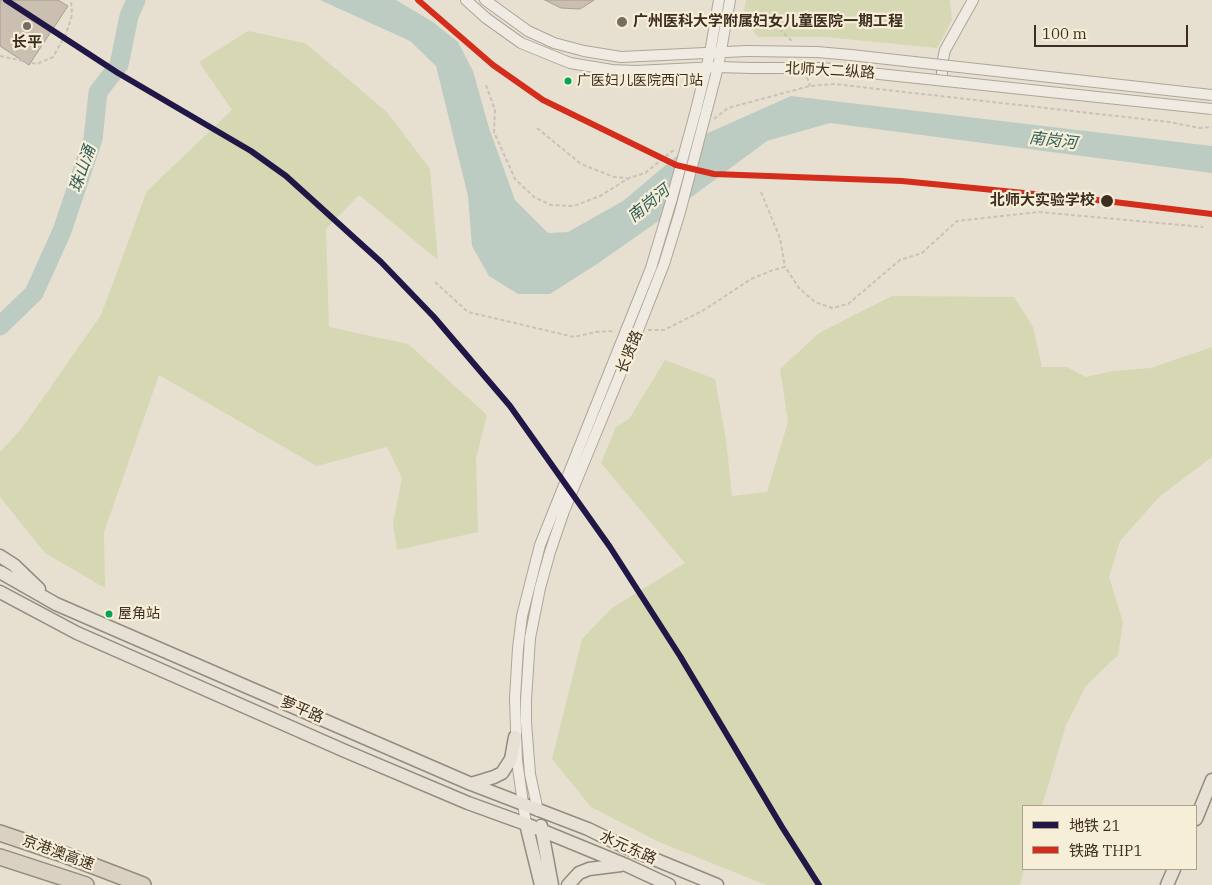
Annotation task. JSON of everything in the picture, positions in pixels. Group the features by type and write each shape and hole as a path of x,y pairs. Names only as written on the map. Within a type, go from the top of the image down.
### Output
{"highway":[{"path":"0,823 65,855"},
{"name":"京港澳高速","path":"0,832 143,885"},
{"name":"京港澳高速","path":"0,857 86,885"}],"main road":[{"path":"0,556 14,565 56,604"},
{"name":"萝平路","path":"0,572 56,604 471,784 538,811"},
{"name":"萝平路","path":"0,592 77,633 354,755 468,803 541,830"},
{"path":"471,784 502,773 511,759 515,737"},
{"path":"1197,817 1212,780"},
{"path":"538,811 552,885"},
{"name":"水元东路","path":"538,811 588,829 625,847 717,885"},
{"path":"526,824 540,883"},
{"name":"水元东路","path":"541,830 626,865 668,885"},
{"path":"568,885 579,874 589,869 626,865"},
{"path":"1167,885 1174,870"}],"street":[{"name":"北师大二纵路","path":"466,0 486,18 522,43 570,62 612,70 635,71 718,67 822,68 1212,109"},
{"name":"北师大二纵路","path":"485,0 528,31 554,43 584,51 621,57 721,52 817,52 942,64 1212,95"},
{"name":"长贤路","path":"526,824 515,737 515,698 522,616 540,545 651,268 663,231 710,53 719,0"},
{"name":"长贤路","path":"538,811 530,774 526,700 530,638 540,588 564,511 664,264 710,116 730,0"},
{"path":"942,80 942,64 945,50 973,0"}],"path":[{"path":"0,56 37,64 53,57 66,34 72,15 71,0"},
{"path":"727,14 772,22 793,41"},
{"path":"806,77 810,86"},
{"path":"710,116 728,108 810,86 834,84 1169,122 1200,128 1212,127"},
{"path":"486,85 495,110 494,132 515,179 534,197 551,205 574,206 600,196 628,178 645,173 675,150"},
{"path":"537,128 581,164 614,177 628,178"},
{"path":"761,192 780,238 786,267 799,288 815,302 832,308 848,304 900,260 922,253 957,221 1039,212 1203,227"},
{"path":"644,330 664,330 704,310 751,279 786,267"},
{"path":"436,282 468,312 574,336 616,331"}],"green space":[{"path":"746,0 950,0 952,20 937,48 825,37 758,37 743,16"},
{"path":"248,31 305,43 387,112 430,169 438,260 359,195 326,229 329,327 408,344 487,415 476,459 478,532 397,550 393,523 402,478 387,447 317,466 159,375 104,532 105,588 45,553 0,497 0,452 22,428 101,315 147,191 232,110 199,62"},
{"path":"892,296 1014,297 1033,327 1042,367 1067,367 1086,377 1113,371 1151,368 1212,347 1212,457 1160,496 1120,541 1109,577 1123,622 1118,655 1086,686 1066,725 1042,805 1022,805 1022,870 1024,870 1020,885 766,885 659,842 591,807 552,759 582,639 612,608 685,563 601,463 616,427 629,419 665,360 715,379 726,440 732,496 767,492 788,422 780,369 819,333"}],"water":[{"name":"南岗河","path":"320,0 396,0 433,22 458,42 473,71 489,128 515,200 548,233 568,232 623,201 699,137 791,96 1212,146 1212,173 830,123 767,141 670,213 550,294 518,294 489,276 472,246 468,196 436,66 410,41"}],"building":[{"name":"长平","path":"0,0 58,0 68,6 29,65 0,46"},
{"path":"545,0 594,0 580,9 561,8"}],"waterway":[{"name":"珠山涌","path":"0,326 34,293 62,231 93,139 98,92 119,65 129,16 136,0"}],"metro line":[{"name":"21","path":"6,0 118,73 251,151 286,176 381,262 434,317 510,406 610,547 680,656 782,827 819,885"}],"rail line":[{"name":"THP1","path":"418,0 493,65 543,100 676,165 714,174 902,181 1106,201 1212,214"}],"place":[{"name":"广州医科大学附属妇女儿童医院一期工程","path":"622,22"},
{"name":"长平","path":"27,26"},
{"name":"广医妇儿医院西门站","path":"568,81"},
{"name":"北师大实验学校","path":"1107,201"},
{"name":"屋角站","path":"109,614"}]}
